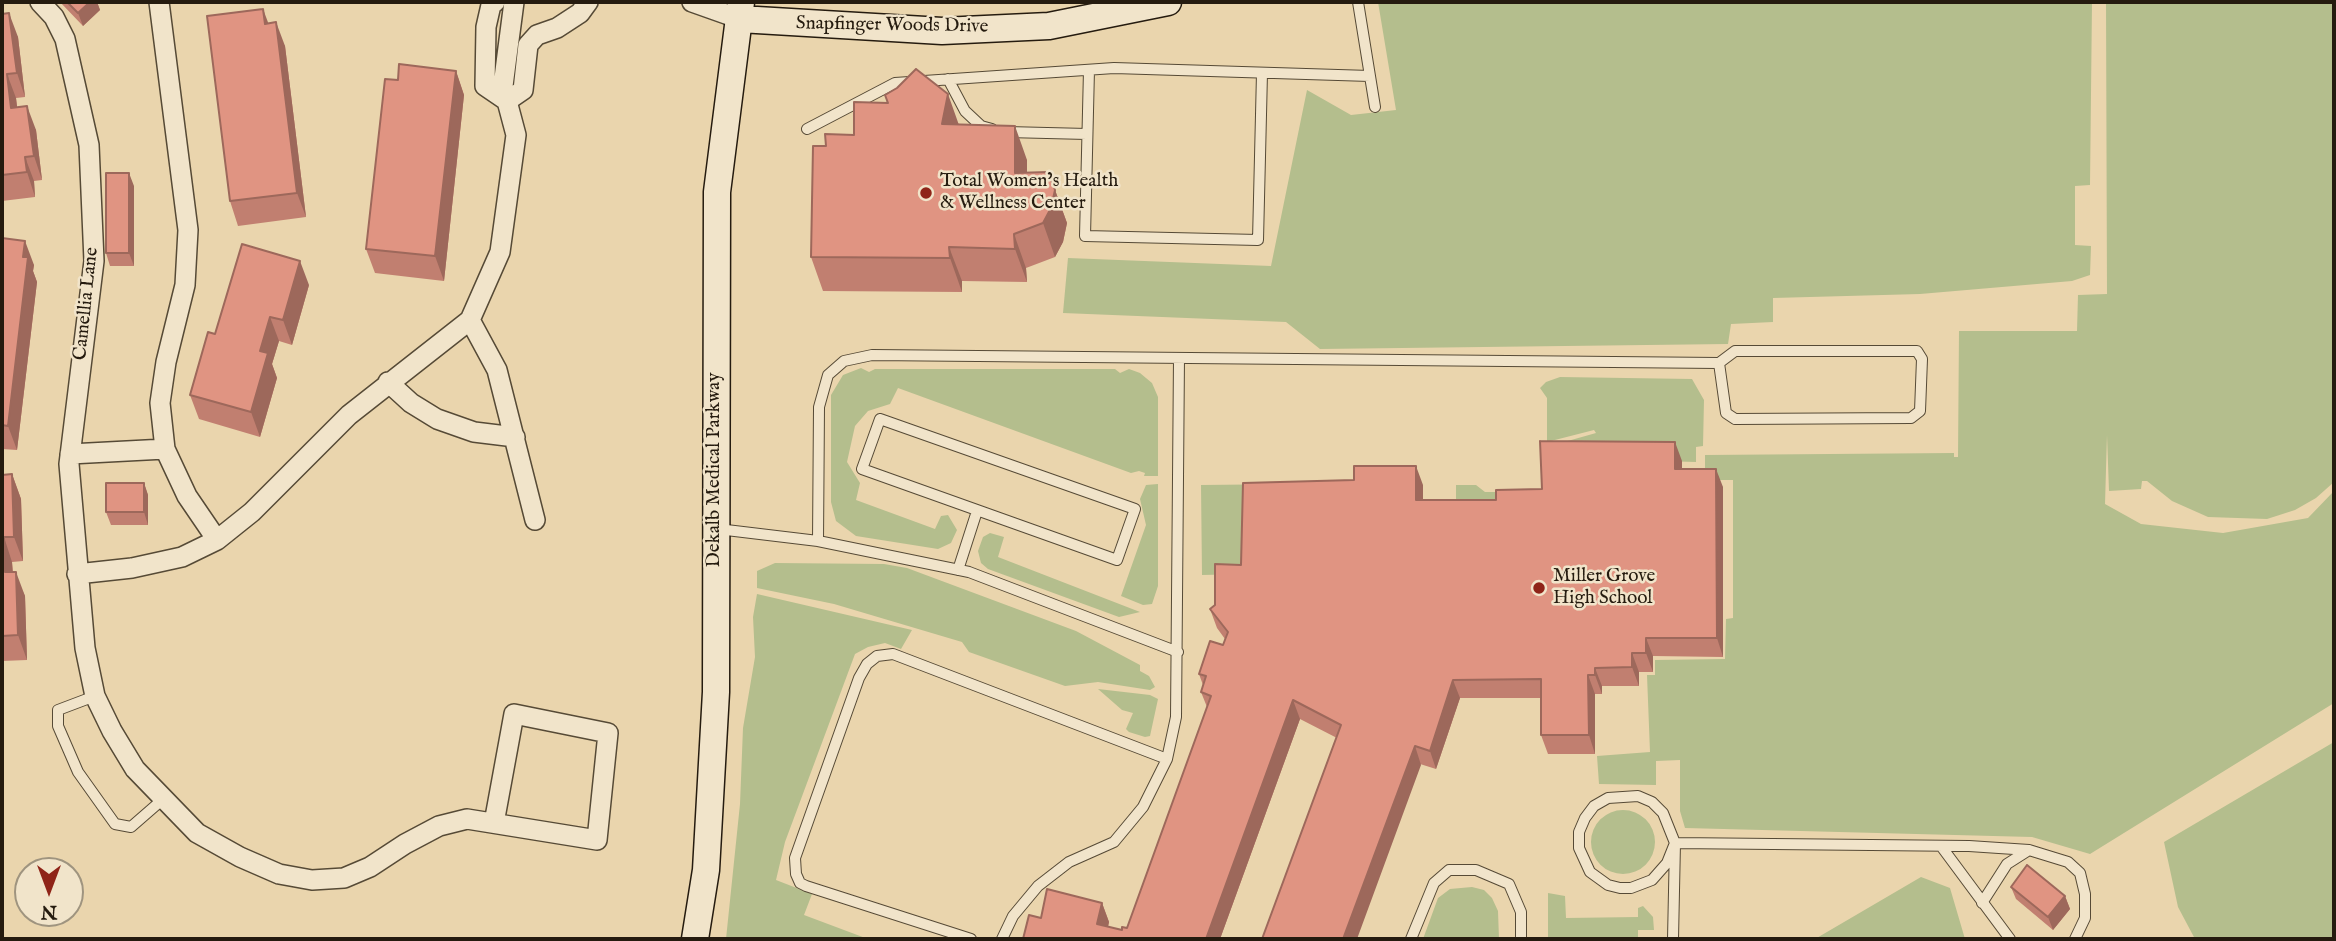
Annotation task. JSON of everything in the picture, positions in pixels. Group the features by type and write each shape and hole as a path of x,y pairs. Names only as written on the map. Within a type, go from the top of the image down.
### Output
{"main road":[{"name":"Snapfinger Woods Drive","path":"740,10 942,31 1049,26 1168,2"},
{"name":"Dekalb Medical Parkway","path":"695,939 706,870 716,692 714,529 717,192 740,10"}],"street":[{"name":"Camellia Lane","path":"40,2 54,17 65,39 89,145 94,261 70,454 77,573 85,648 95,696 135,769 197,833 240,857 279,874 312,880 344,878 370,867 439,826 467,819 597,840 608,733 514,714 494,823"},
{"path":"159,2 188,230 185,285 166,362 160,403 165,449 187,496 217,540"},
{"path":"495,2 491,5 485,40 485,86 507,101"},
{"path":"77,573 132,568 182,557 217,540 252,512 349,415 470,320 499,252 516,135 503,86 514,2"},
{"path":"507,101 523,90 528,45 537,35 557,28 580,13 588,2"},
{"path":"692,2 740,10"},
{"path":"485,40 528,45"},
{"path":"470,320 497,370 535,520"},
{"path":"388,382 411,403 437,419 474,432 515,437"},
{"path":"70,454 165,449"}],"lane":[{"path":"1357,2 1375,107"},
{"path":"807,129 895,83 1089,70 1370,76"},
{"path":"1089,70 1085,236 1258,240 1262,73"},
{"path":"948,79 965,110 981,126 1000,132 1087,134"},
{"path":"818,541 819,407 828,376 844,361 872,355 1719,363 1735,351 1917,351 1922,359 1920,411 1911,418 1735,419 1726,413 1719,363"},
{"path":"1002,939 1013,916 1038,886 1069,862 1114,842 1143,807 1167,759 1176,717 1178,652 1179,358"},
{"path":"880,419 1135,509 1117,560 977,510 862,469 880,419"},
{"path":"958,570 977,510"},
{"path":"714,529 818,541 958,570 1178,652"},
{"path":"971,939 806,886 800,883 796,874 795,858 859,678 867,664 877,656 893,653 1167,759"},
{"path":"95,696 58,710 58,726 78,772 115,824 131,827 163,800"},
{"path":"1673,939 1675,843 1663,813 1638,796 1623,794 1601,802 1585,818 1579,832 1579,848 1590,872 1598,879 1620,888 1631,888 1652,880 1667,863 1675,843"},
{"path":"1675,843 1941,846 2029,850 2068,862 2080,873 2085,894 2085,919 2075,939"},
{"path":"1941,846 2010,939"},
{"path":"1982,903 2007,864 2029,850"},
{"path":"1411,939 1434,883 1449,870 1476,870 1509,884 1521,912 1521,939"}],"green space":[{"path":"1378,2 2092,2 2090,185 2075,186 2075,245 2091,246 2090,275 2072,281 1920,294 1773,298 1773,322 1731,324 1728,344 1320,349 1286,322 1063,313 1068,258 1271,266 1307,90 1351,115 1396,110"},
{"path":"2106,2 2334,2 2334,482 2316,498 2295,510 2267,519 2208,517 2172,501 2147,481 2142,481 2141,489 2109,491 2107,435 2105,504 2141,524 2223,533 2308,518 2334,491 2334,703 2090,854 2032,837 1685,828 1680,811 1680,760 1656,761 1656,785 1599,784 1597,756 1650,752 1647,675 1655,675 1655,660 1725,659 1726,619 1733,618 1733,480 1705,480 1705,455 1954,453 1954,457 1958,457 1959,331 2077,331 2078,295 2107,294"},
{"path":"861,368 869,372 875,369 1115,369 1120,373 1129,369 1140,373 1152,383 1158,397 1158,476 1144,476 1145,473 1139,471 1131,473 898,388 890,404 868,411 855,426 847,462 860,483 856,500 935,529 941,516 948,515 957,530 951,543 938,549 856,536 836,521 831,502 831,395 843,375"},
{"path":"1560,377 1692,379 1704,400 1703,446 1696,447 1696,462 1551,458 1550,446 1596,433 1594,430 1547,442 1547,398 1540,388 1546,382"},
{"path":"1158,484 1158,586 1152,604 1143,605 1121,596 1146,525 1140,499 1146,485"},
{"path":"1296,484 1247,574 1202,575 1201,485"},
{"path":"1456,485 1476,485 1485,492 1526,492 1456,514"},
{"path":"990,533 1004,537 998,557 1140,612 1119,617 988,569 981,563 978,551 983,537"},
{"path":"775,563 884,564 907,568 1076,631 1140,665 1140,671 1149,676 1155,687 1150,690 1098,682 1065,686 969,652 962,642 834,604 757,588 757,571"},
{"path":"757,594 912,630 901,649 885,643 855,654 785,842 776,880 812,894 804,915 868,939 726,939 740,804 743,728 755,657 753,617"},
{"path":"1098,689 1150,695 1158,699 1150,736 1129,732 1126,729 1133,713 1122,710"},
{"path":"2334,742 2334,939 2195,939 2178,907 2164,842"},
{"path":"1617,810 1629,810 1646,819 1653,830 1653,854 1646,865 1629,874 1617,874 1605,869 1596,860 1591,848 1591,836 1596,824 1605,815"},
{"path":"1921,877 1950,888 1965,939 1815,939"},
{"path":"1472,887 1484,890 1492,898 1498,911 1499,939 1423,939 1438,898 1450,889"},
{"path":"1548,893 1565,896 1566,918 1638,917 1638,908 1643,906 1653,917 1654,930 1638,930 1638,939 1548,939"}],"building":[{"path":"67,2 90,2 78,13"},
{"path":"263,9 265,24 276,22 297,193 230,201 207,16"},
{"path":"9,13 17,73 7,74 11,108 27,106 34,156 25,157 27,172 2,175 2,14"},
{"path":"399,64 456,71 435,256 366,249 385,79 398,80"},
{"name":"Total Women’s Health & Wellness Center","path":"916,69 948,94 942,124 1015,126 1015,173 1048,172 1055,190 1051,208 1043,223 1014,234 1015,249 949,247 950,258 811,257 813,146 826,146 825,134 854,135 854,102 888,103 885,95 897,88"},
{"path":"106,173 129,173 129,253 106,253"},
{"path":"2,238 25,241 23,257 28,257 8,426 2,425"},
{"path":"242,244 300,261 283,320 270,317 260,351 268,353 251,412 190,395 208,332 215,334"},
{"path":"1540,441 1675,442 1675,469 1716,469 1717,638 1646,638 1646,653 1632,653 1632,667 1595,668 1595,675 1588,675 1589,735 1541,735 1541,679 1453,680 1430,751 1415,746 1343,939 1262,939 1341,725 1293,700 1206,939 1023,939 1029,915 1041,918 1047,889 1102,903 1097,924 1122,930 1122,927 1127,928 1211,696 1201,692 1206,676 1199,674 1210,641 1223,645 1228,632 1210,609 1215,605 1215,564 1241,565 1243,483 1354,480 1354,466 1416,466 1416,500 1496,500 1496,490 1542,489"},
{"path":"12,474 14,537 4,537 5,572 16,572 18,635 2,636 2,475"},
{"path":"106,483 144,483 144,512 106,512"},
{"path":"2027,865 2065,896 2048,917 2011,887"}],"place":[{"name":"Total Women’s Health & Wellness Center","path":"926,193"},
{"name":"Miller Grove High School","path":"1539,588"}]}
